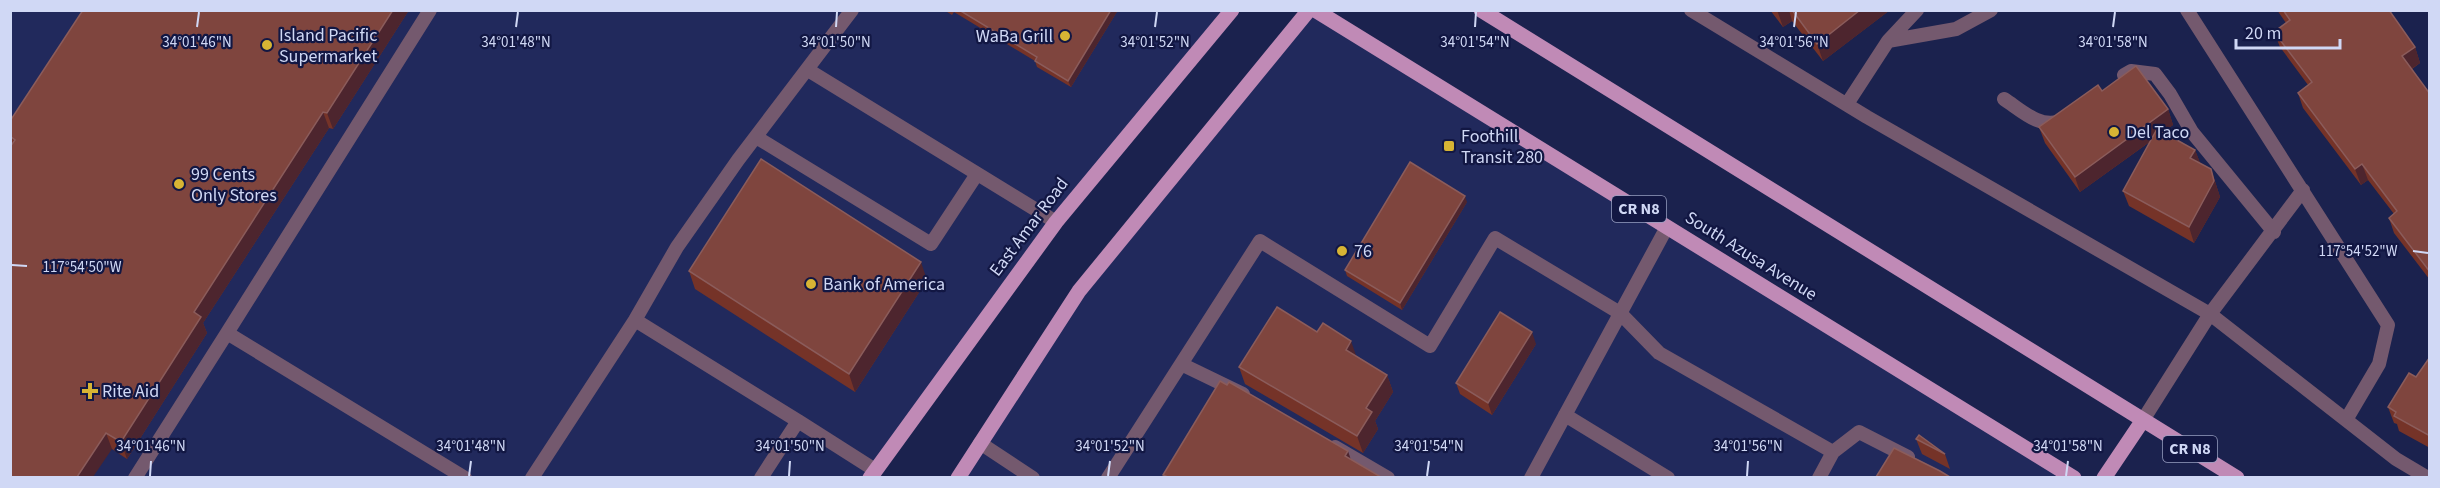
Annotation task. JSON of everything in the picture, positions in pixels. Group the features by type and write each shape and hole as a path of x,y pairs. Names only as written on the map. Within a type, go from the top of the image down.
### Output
{"main road":[{"name":"East Amar Road","path":"872,474 1056,222 1232,10"},
{"path":"958,477 1079,291 1310,10"},
{"name":"South Azusa Avenue","path":"1315,10 2074,477"},
{"name":"CR N8","path":"1481,10 2237,477"},
{"path":"2104,477 2143,420"}],"lane":[{"path":"135,477 430,10"},
{"path":"532,477 635,320 677,248 756,137 852,10"},
{"path":"1691,10 1847,104 2210,314 2396,459 2428,477"},
{"path":"1847,104 1888,41 1917,10"},
{"path":"1888,41 1956,29 1991,10"},
{"path":"2187,10 2388,325 2379,364 2346,420"},
{"path":"808,70 1056,222"},
{"path":"2116,81 2131,72 2155,74 2170,94 2192,132 2274,232"},
{"path":"2004,99 2037,120 2050,125 2071,114"},
{"path":"756,137 931,244 977,174"},
{"path":"2143,420 2210,314 2274,232 2303,190"},
{"path":"1531,477 1667,226"},
{"path":"1108,477 1260,241 1430,346 1495,238 1620,313 1659,353 1833,452"},
{"path":"635,320 798,421 872,474"},
{"path":"227,333 465,477"},
{"path":"1181,364 1257,402"},
{"path":"1565,415 1668,477"},
{"path":"760,477 798,421"},
{"path":"1819,477 1833,452 1859,432 1918,462"},
{"path":"1328,442 1388,477"},
{"path":"980,443 1033,477"}],"shaded area":[{"path":"1309,10 2074,478 958,478 1079,291"},
{"path":"10,11 1232,11 1121,140 870,478 11,477"}],"building":[{"path":"83,10 393,10 327,113 323,112 194,312 201,317 121,442 106,433 77,477 10,477 10,147 15,140 10,136 10,121"},
{"name":"WaBa Grill","path":"959,10 1111,10 1068,81 1035,61 1037,57"},
{"path":"1792,10 1860,10 1817,44"},
{"path":"2283,10 2389,10 2415,47 2402,56 2430,94 2430,272 2389,218 2397,211 2362,164 2355,169 2298,93 2312,82 2274,32 2290,20"},
{"name":"Del Taco","path":"2136,66 2168,109 2075,177 2039,127 2098,85 2102,91"},
{"path":"2157,129 2195,150 2190,158 2211,169 2214,181 2189,227 2123,191"},
{"name":"Bank of America","path":"761,159 921,262 849,374 689,271"},
{"path":"1410,162 1465,196 1400,303 1345,270"},
{"path":"1277,307 1317,332 1323,323 1351,341 1346,350 1387,375 1366,408 1372,412 1357,436 1239,367"},
{"path":"1500,312 1532,332 1488,403 1456,383"},
{"path":"2430,357 2430,436 2394,416 2396,412 2388,407 2409,373 2416,377"},
{"path":"1220,381 1227,385 1229,382 1348,451 1345,456 1381,477 1168,477 1163,475"},
{"path":"1919,435 1945,454 1916,439"},
{"path":"1894,448 1940,471 1950,477 1876,477"}],"place":[{"name":"WaBa Grill","path":"1065,36"},
{"name":"Island Pacific Supermarket","path":"267,45"},
{"name":"Del Taco","path":"2114,132"},
{"name":"Foothill Transit 280","path":"1449,146"},
{"name":"99 Cents Only Stores","path":"179,184"},
{"name":"76","path":"1342,251"},
{"name":"Bank of America","path":"811,284"},
{"name":"Rite Aid","path":"90,391"}]}
